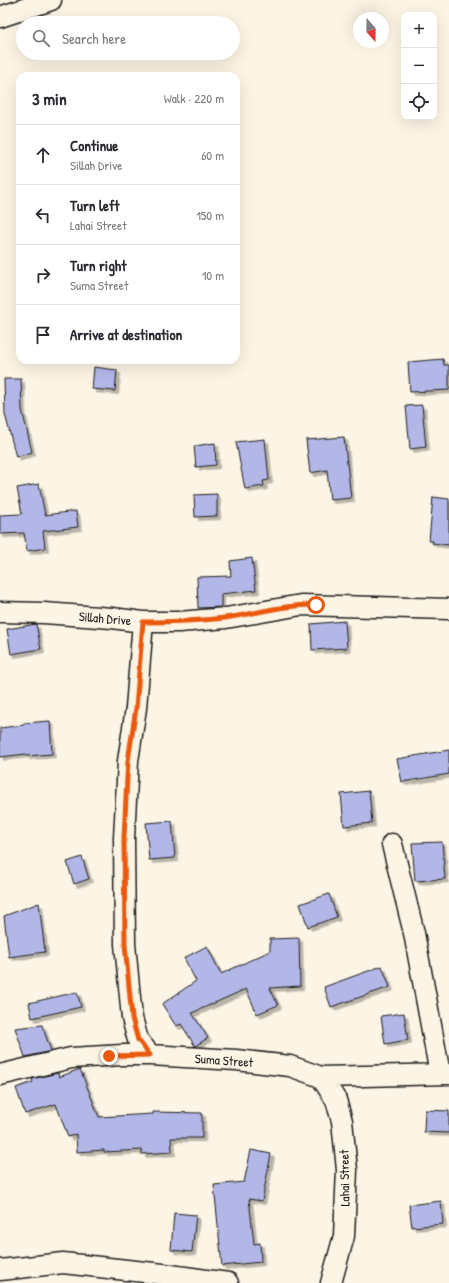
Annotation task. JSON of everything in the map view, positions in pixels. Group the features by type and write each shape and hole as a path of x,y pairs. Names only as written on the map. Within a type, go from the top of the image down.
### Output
{"street":[{"path":"0,17 50,0"},
{"name":"Sillah Drive","path":"0,612 112,618 143,622 179,622 226,618 302,605 449,608"},
{"path":"143,622 136,708 128,769 124,838 125,944 132,1018 138,1040 150,1055"},
{"path":"392,844 414,933 445,1074"},
{"name":"Suma Street","path":"0,1075 71,1058 122,1055 150,1055 236,1060 290,1066 321,1077 445,1074"},
{"name":"Lahai Street","path":"321,1077 336,1100 342,1121 347,1170 344,1236 331,1283"},
{"path":"0,1270 63,1263 228,1283"}],"building":[{"path":"443,359 444,365 449,365 449,390 410,392 408,362"},
{"path":"94,367 117,370 115,391 92,389"},
{"path":"4,379 21,379 22,410 32,452 16,457 5,414"},
{"path":"422,405 426,447 410,449 406,406"},
{"path":"344,437 351,498 330,500 327,470 310,473 306,440"},
{"path":"265,439 269,480 263,481 264,486 245,489 236,442"},
{"path":"215,443 216,465 196,467 194,446"},
{"path":"39,484 45,515 76,511 78,527 43,531 45,548 27,551 24,533 0,534 0,515 22,514 17,488"},
{"path":"217,494 217,516 195,517 194,495"},
{"path":"433,497 449,499 449,545 432,543 433,541 429,541"},
{"path":"252,558 256,590 221,594 221,607 198,608 197,577 231,576 230,561"},
{"path":"345,621 347,648 312,650 311,624"},
{"path":"36,624 41,649 11,654 7,629"},
{"path":"50,721 52,754 26,756 26,754 0,757 0,728 24,725 24,723"},
{"path":"449,750 449,774 402,782 397,759"},
{"path":"369,791 372,823 344,826 341,794"},
{"path":"172,821 175,858 149,860 146,823"},
{"path":"442,842 445,879 415,881 412,843"},
{"path":"82,857 89,879 74,884 67,862"},
{"path":"329,894 337,917 308,927 300,904"},
{"path":"39,903 45,952 9,957 4,916"},
{"path":"299,938 300,986 270,988 278,1005 257,1014 246,989 192,1013 208,1038 195,1046 181,1024 176,1026 162,1004 196,981 184,958 207,946 221,974 270,951 270,939"},
{"path":"382,966 390,987 331,1007 324,987"},
{"path":"77,992 81,1007 32,1018 29,1003"},
{"path":"404,1013 408,1040 385,1044 381,1016"},
{"path":"42,1025 51,1051 25,1057 15,1028"},
{"path":"80,1069 99,1117 153,1114 153,1112 202,1113 202,1138 171,1138 172,1152 142,1154 142,1150 104,1152 104,1150 77,1152 76,1134 68,1137 56,1104 25,1114 16,1088 33,1082 32,1079 58,1073 59,1077"},
{"path":"425,1110 449,1111 449,1133 424,1132"},
{"path":"251,1150 271,1154 262,1201 249,1199 254,1244 260,1243 261,1262 222,1266 214,1185 244,1182"},
{"path":"441,1201 443,1224 412,1227 409,1205"},
{"path":"174,1213 196,1215 192,1252 171,1250"}],"route":[{"path":"109,1056 150,1055 138,1040 132,1018 125,944 124,838 127,777 136,708 143,622 179,622 226,618 302,605 316,605"}]}
